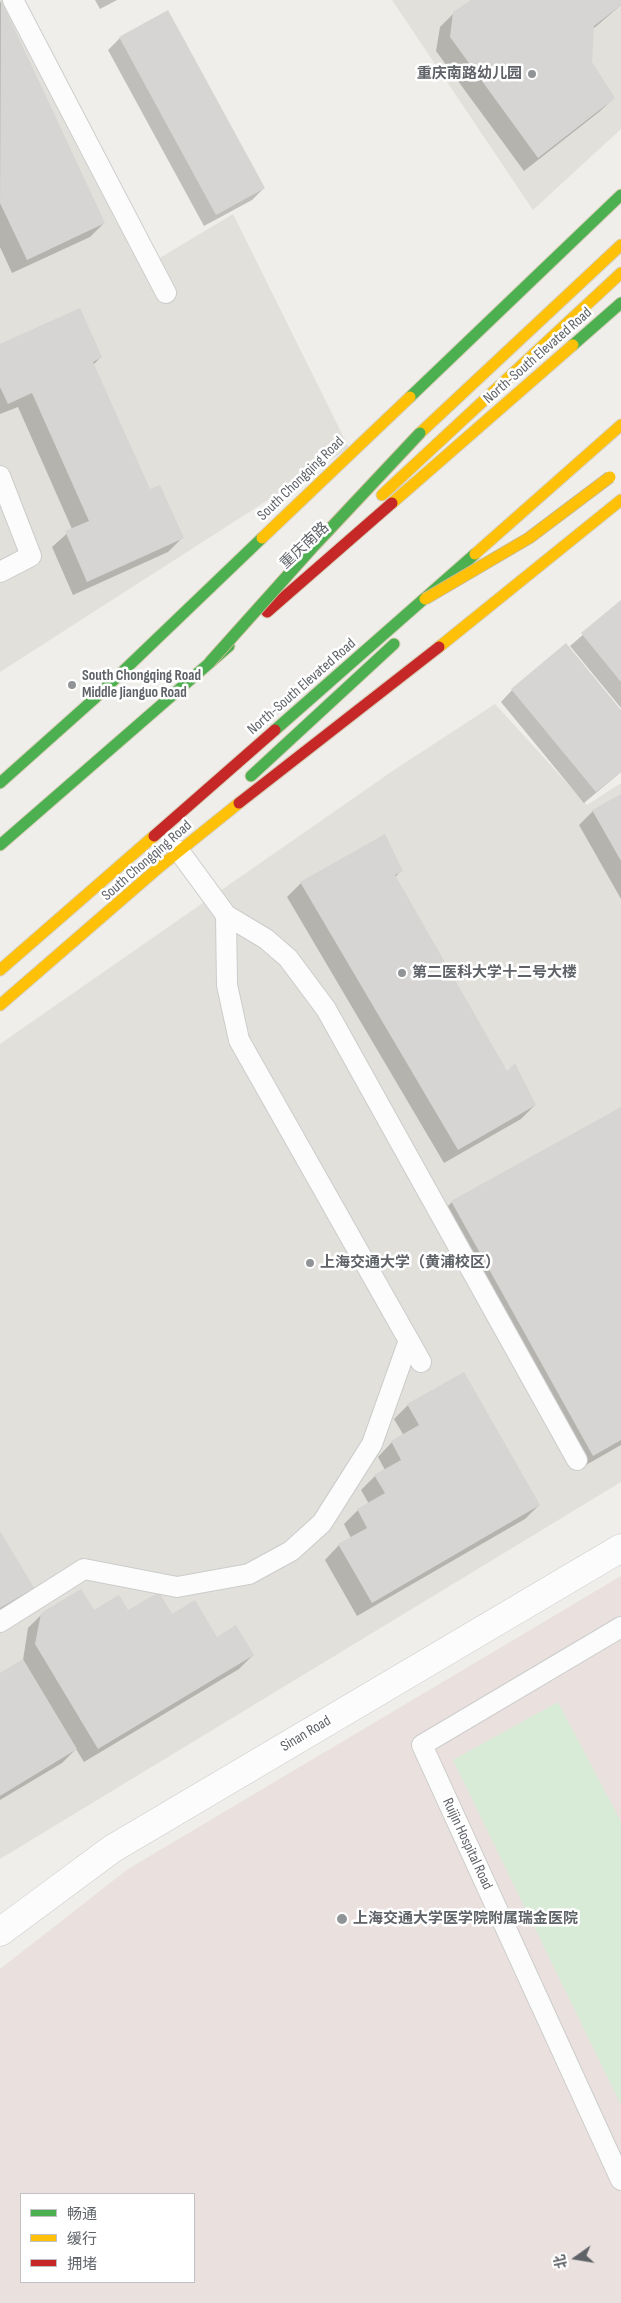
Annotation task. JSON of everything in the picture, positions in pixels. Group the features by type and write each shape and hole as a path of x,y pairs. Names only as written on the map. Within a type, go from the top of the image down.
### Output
{"main road":[{"name":"South Chongqing Road","path":"0,783 93,700 621,195"},
{"path":"210,662 313,547 420,433 621,245"},
{"name":"重庆南路","path":"0,829 202,662 621,273"},
{"name":"North-South Elevated Road","path":"0,845 621,303"},
{"name":"North-South Elevated Road","path":"0,970 429,604 621,425"},
{"path":"429,604 621,438"},
{"path":"429,604 529,538 621,467"},
{"name":"South Chongqing Road","path":"0,1005 45,969 179,851 545,565 621,500"},
{"path":"179,851 271,755 404,635"}],"street":[{"name":"Sinan Road","path":"0,1932 112,1849 621,1548"}],"lane":[{"path":"13,0 166,293"},
{"path":"0,476 31,556 0,572"},
{"path":"179,851 226,915 266,939 288,958 326,1009 577,1460"},
{"path":"226,915 225,954 227,985 239,1040 421,1362"},
{"path":"0,1622 84,1570 177,1587 249,1574 291,1551 322,1523 372,1444 408,1340"},
{"name":"Ruijin Hospital Road","path":"621,1627 422,1745 621,2180"}],"shaded area":[{"path":"0,0 22,0 158,259 233,214 349,448 0,672"},
{"name":"重庆南路幼儿园","path":"392,0 621,0 621,129 533,210"},
{"name":"上海交通大学（黄浦校区）","path":"495,704 587,805 621,783 621,1482 0,1859 0,1044 394,770"},
{"name":"上海交通大学医学院附属瑞金医院","path":"621,1576 621,2303 0,2303 0,1969 128,1869"}],"green space":[{"path":"558,1702 621,1822 621,2105 453,1760"}],"building":[{"path":"1,0 105,223 27,260 0,203"},
{"path":"471,0 621,0 621,5 594,26 592,62 615,98 538,158 450,37 453,12"},
{"path":"168,10 265,188 216,215 119,37"},
{"path":"80,308 102,357 93,362 150,489 160,485 184,538 87,582 65,531 89,521 32,393 8,404 0,387 0,344"},
{"path":"621,600 621,682 581,633"},
{"path":"566,643 621,710 621,772 596,792 511,689"},
{"path":"621,794 621,861 592,810"},
{"name":"第二医科大学十二号大楼","path":"385,834 403,871 395,875 507,1071 515,1063 536,1105 458,1150 300,882"},
{"path":"621,1107 621,1440 593,1456 451,1201"},
{"path":"464,1372 540,1505 372,1603 338,1544 367,1528 357,1509 385,1493 374,1475 401,1460 391,1441 419,1425 407,1404"},
{"path":"0,1531 34,1588 0,1608"},
{"path":"81,1589 94,1610 119,1595 128,1610 159,1592 172,1614 195,1600 217,1637 236,1625 254,1655 98,1749 35,1644 41,1613"},
{"path":"23,1659 77,1749 0,1796 0,1673"}],"traffic: fast":[{"path":"410,397 621,195"},
{"path":"573,345 621,303"},
{"path":"210,662 313,547 420,433"},
{"path":"0,783 93,700 262,538"},
{"path":"275,730 475,554"},
{"path":"251,776 394,644"},
{"path":"0,845 229,646"}],"traffic: slow":[{"path":"420,433 621,245"},
{"path":"382,495 621,273"},
{"path":"392,503 573,345"},
{"path":"262,538 410,397"},
{"path":"475,554 621,425"},
{"path":"425,599 529,538 610,477"},
{"path":"439,647 621,500"},
{"path":"0,1005 157,869 239,803"},
{"path":"0,970 154,836"}],"traffic: jam":[{"path":"267,612 392,503"},
{"path":"239,803 439,647"},
{"path":"154,836 275,730"}],"place":[{"name":"重庆南路幼儿园","path":"532,74"},
{"name":"South Chongqing Road Middle Jianguo Road","path":"72,685"},
{"name":"第二医科大学十二号大楼","path":"402,973"},
{"name":"上海交通大学（黄浦校区）","path":"310,1263"},
{"name":"上海交通大学医学院附属瑞金医院","path":"342,1919"}]}
